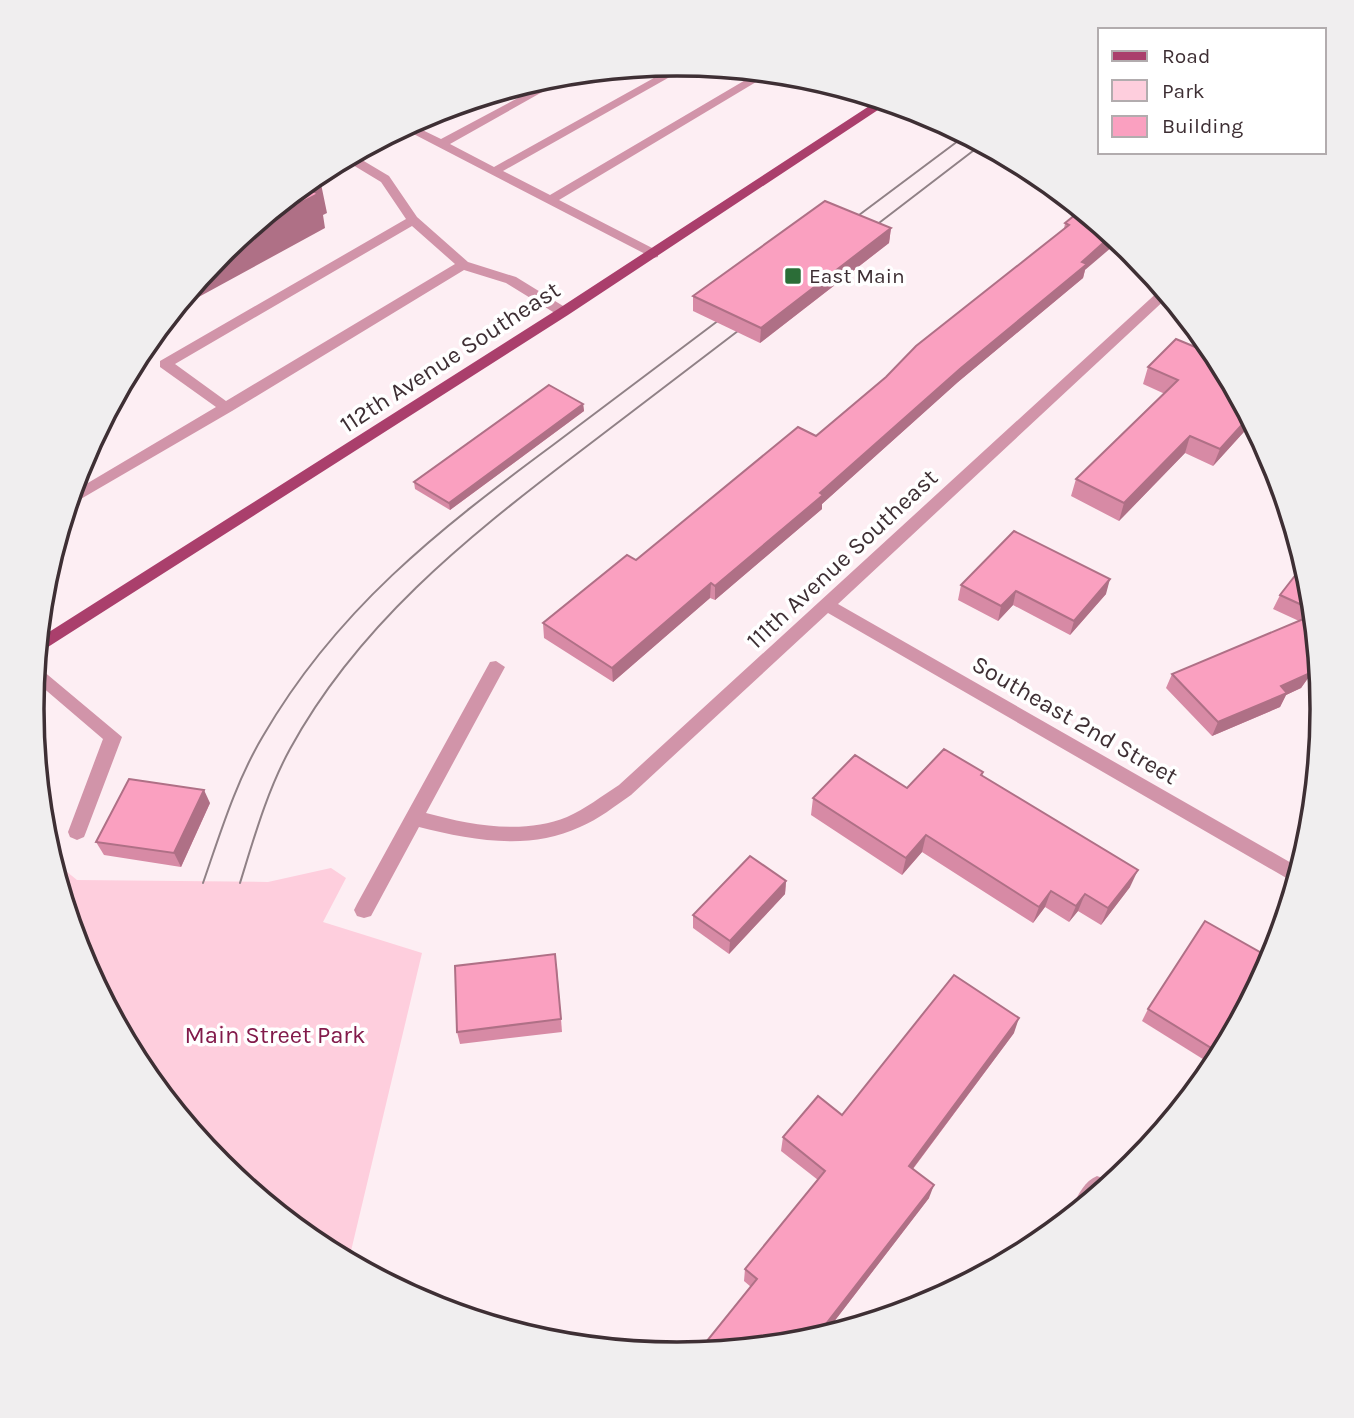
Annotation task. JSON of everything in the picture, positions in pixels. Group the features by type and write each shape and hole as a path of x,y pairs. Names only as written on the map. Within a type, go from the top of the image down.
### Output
{"main road":[{"name":"112th Avenue Southeast","path":"48,641 653,254 875,107"}],"street":[{"path":"493,172 664,76"},
{"path":"549,201 752,80"},
{"path":"441,144 539,91"},
{"path":"417,132 653,254"},
{"path":"358,162 385,179 413,220 463,265 511,281 563,312"},
{"path":"227,408 165,364 413,220"},
{"path":"81,494 463,265"},
{"name":"111th Avenue Southeast","path":"414,818 464,832 532,833 570,823 625,790 1159,299"},
{"name":"Southeast 2nd Street","path":"828,606 1289,871"},
{"path":"364,911 496,667"},
{"path":"45,679 113,737 77,832"}],"green space":[{"name":"Main Street Park","path":"331,868 346,878 323,922 422,953 351,1251 325,1236 292,1211 229,1157 201,1127 150,1061 109,989 77,913 64,870 77,880 268,882"}],"building":[{"path":"313,191 318,194 291,208"},
{"path":"825,201 891,228 761,328 693,296"},
{"path":"1074,216 1104,242 1082,262 1087,264 961,368 820,493 823,495 715,586 711,583 612,668 543,623 627,555 636,560 798,427 816,436 886,377 916,346 1069,225 1065,223"},
{"path":"1176,339 1197,348 1242,424 1220,449 1190,436 1124,503 1076,479 1178,380 1148,367"},
{"path":"549,385 583,404 449,503 414,482"},
{"path":"1014,531 1110,579 1074,621 1016,591 1001,606 961,585"},
{"path":"1296,575 1301,605 1280,595"},
{"path":"1304,619 1308,674 1281,686 1287,693 1218,722 1172,674"},
{"path":"944,749 983,772 981,775 1138,870 1108,908 1085,894 1076,906 1051,891 1039,907 926,835 906,858 813,798 855,755 907,788"},
{"path":"129,779 204,790 174,853 96,842"},
{"path":"750,856 786,881 730,941 693,915"},
{"path":"1205,921 1261,953 1245,989 1212,1048 1148,1009"},
{"path":"555,954 561,1019 457,1032 455,966"},
{"path":"954,975 1019,1018 909,1166 934,1185 826,1324 760,1337 707,1341 757,1279 745,1269 825,1171 783,1137 818,1096 842,1115"}],"tram line":[{"path":"843,227 958,141"},
{"path":"862,236 974,150"},
{"path":"203,883 222,827 253,753 292,691 323,649 357,611 392,575 469,509 731,311"},
{"path":"240,883 268,798 290,749 317,704 347,663 381,624 416,587 493,520 751,321"}],"place":[{"name":"East Main","path":"793,276"}]}
